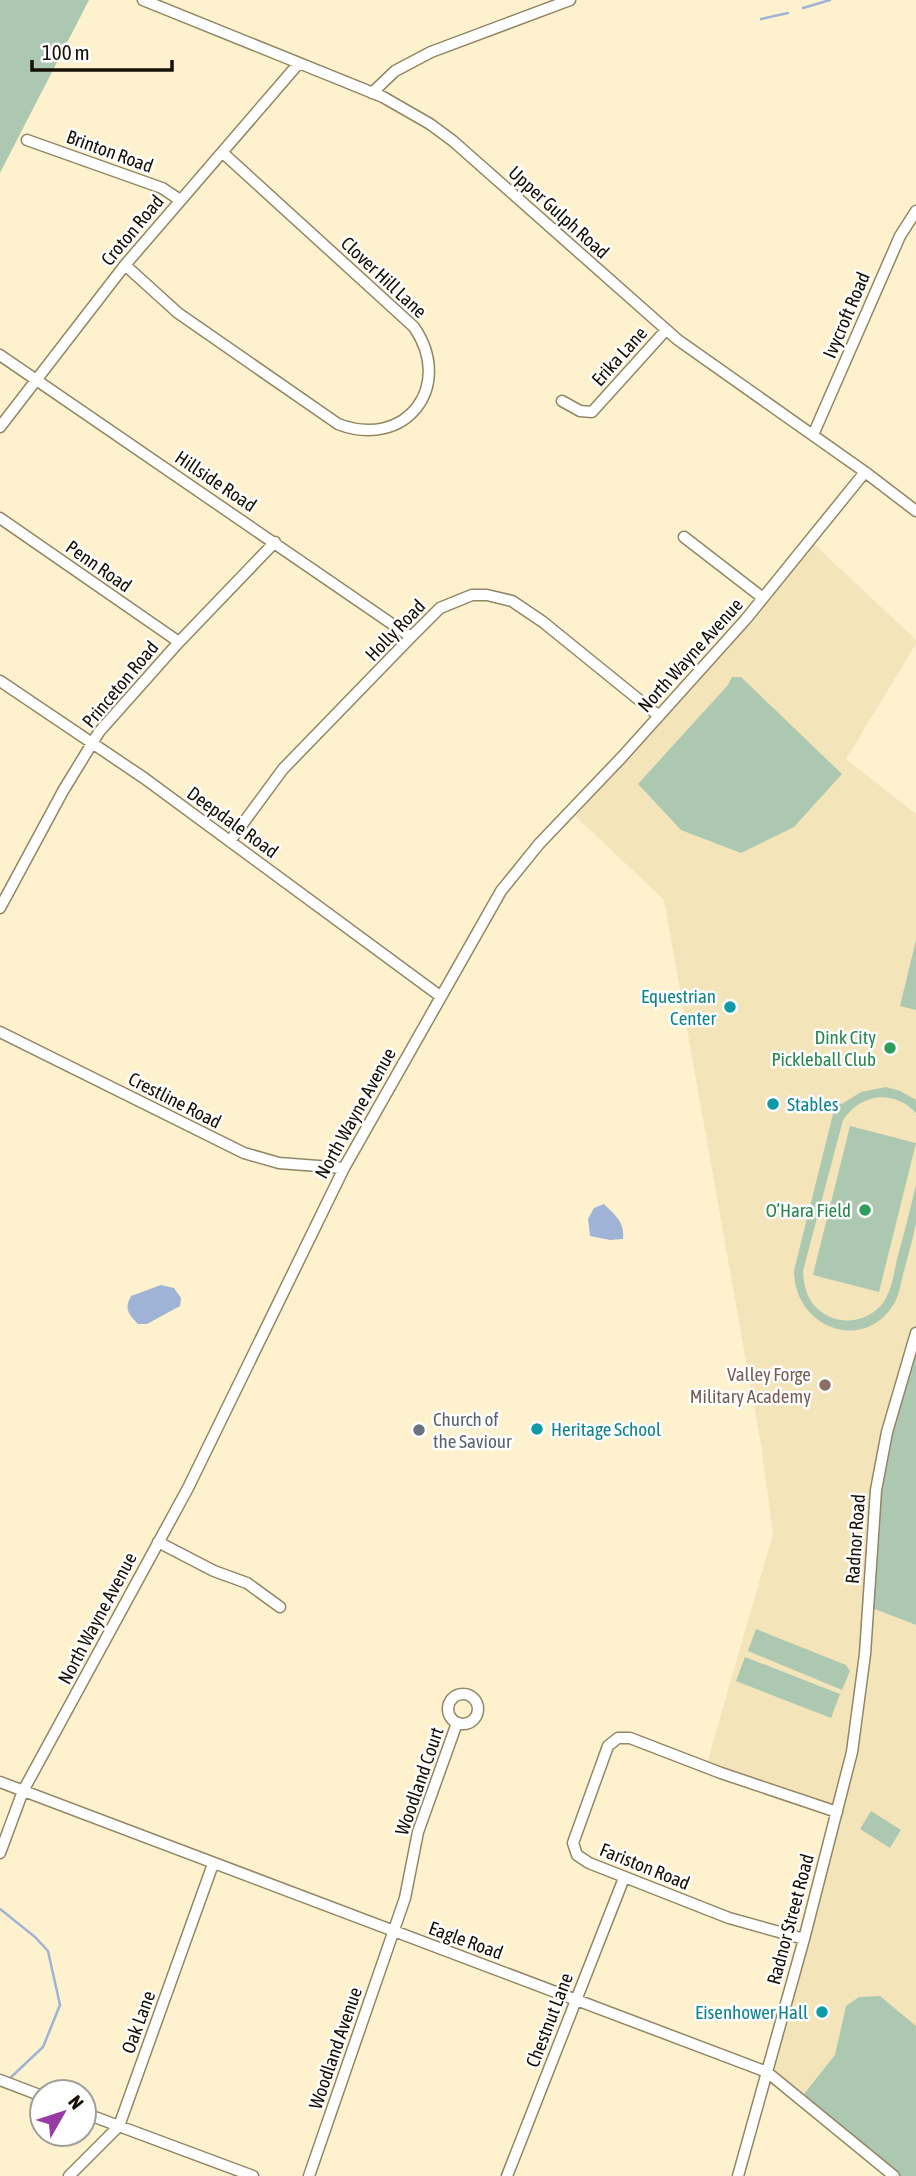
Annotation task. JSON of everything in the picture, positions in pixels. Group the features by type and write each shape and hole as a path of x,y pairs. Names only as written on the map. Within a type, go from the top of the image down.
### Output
{"street":[{"name":"Upper Gulph Road","path":"143,0 406,108 453,141 666,330 916,511"},
{"path":"372,93 395,71 431,52 570,0"},
{"name":"Croton Road","path":"0,427 125,265 299,64"},
{"name":"Brinton Road","path":"27,140 162,188 180,200"},
{"name":"Clover Hill Lane","path":"125,265 187,320 338,424 360,430 381,429 395,424 413,412 427,391 431,370 427,351 414,327 223,153"},
{"name":"Ivycroft Road","path":"813,435 895,248 916,211"},
{"name":"Erika Lane","path":"562,401 580,411 592,412 666,330"},
{"name":"Hillside Road","path":"0,355 411,637"},
{"name":"North Wayne Avenue","path":"0,1853 23,1791 188,1488 344,1168 472,939 514,872 659,716 763,598 865,472"},
{"name":"Penn Road","path":"0,519 179,642"},
{"path":"684,537 763,598"},
{"name":"Princeton Road","path":"0,908 63,791 100,732 179,642 275,542"},
{"name":"Holly Road","path":"230,841 283,769 440,608 457,600 487,595 512,601 543,622 659,716"},
{"name":"Deepdale Road","path":"0,681 144,778 440,996"},
{"name":"Crestline Road","path":"0,1032 244,1153 279,1163 344,1168"},
{"name":"Radnor Road","path":"852,1752 865,1654 878,1471 916,1333"},
{"path":"158,1542 214,1571 247,1583 280,1607"},
{"name":"Woodland Court","path":"393,1931 411,1875 412,1853 418,1832 457,1723"},
{"name":"Fariston Road","path":"804,1939 729,1918 624,1878 577,1855 573,1843 608,1746 618,1738 630,1738 721,1773 836,1812"},
{"name":"Radnor Street Road","path":"738,2176 804,1939 852,1752"},
{"name":"Eagle Road","path":"0,1782 767,2072 894,2176"},
{"name":"Oak Lane","path":"69,2176 120,2126 213,1864"},
{"name":"Chestnut Lane","path":"507,2176 624,1878"},
{"name":"Woodland Avenue","path":"309,2176 393,1931"},
{"path":"0,2080 28,2091"},
{"path":"98,2118 253,2176"}],"shaded area":[{"name":"Valley Forge Military Academy","path":"810,540 916,640 846,759 916,814 916,1333 867,1606 916,1625 916,2176 894,2176 767,2072 836,1812 706,1767 773,1534 761,1445 664,900 570,811"}],"green space":[{"path":"0,0 89,0 0,173"},
{"path":"732,677 741,677 842,774 794,827 741,853 681,830 638,784 728,685"},
{"path":"916,940 916,1010 900,1006"},
{"path":"886,1087 916,1100 916,1113 898,1100 878,1097 859,1104 843,1120 803,1271 806,1291 812,1302 828,1316 843,1320 859,1319 880,1307 891,1285 916,1185 915,1229 898,1295 882,1318 867,1328 850,1331 833,1328 818,1320 806,1307 797,1291 794,1271 836,1102 842,1104 861,1092"},
{"name":"O’Hara Field","path":"850,1126 916,1143 879,1292 813,1275"},
{"path":"916,1333 916,1625 867,1606 876,1490"},
{"path":"756,1629 846,1665 850,1671 842,1690 748,1651"},
{"path":"745,1657 840,1694 831,1718 736,1681"},
{"path":"871,1811 901,1830 890,1848 860,1829"},
{"path":"880,1996 916,2026 916,2176 898,2176 804,2094 835,2055 846,2006 859,1997"}],"water":[{"path":"604,1204 621,1223 623,1239 610,1240 590,1236 588,1219 594,1208"},
{"path":"161,1285 174,1288 181,1298 180,1306 147,1324 138,1324 128,1311 131,1296"}],"waterway":[{"path":"803,8 830,0"},
{"path":"761,19 788,13"},
{"path":"0,1909 48,1951 60,2005 43,2047 7,2081"}],"place":[{"name":"Equestrian Center","path":"730,1007"},
{"name":"Dink City Pickleball Club","path":"890,1048"},
{"name":"Stables","path":"773,1104"},
{"name":"O’Hara Field","path":"865,1210"},
{"name":"Valley Forge Military Academy","path":"825,1385"},
{"name":"Heritage School","path":"537,1429"},
{"name":"Church of the Saviour","path":"419,1430"},
{"name":"Eisenhower Hall","path":"822,2012"}]}
